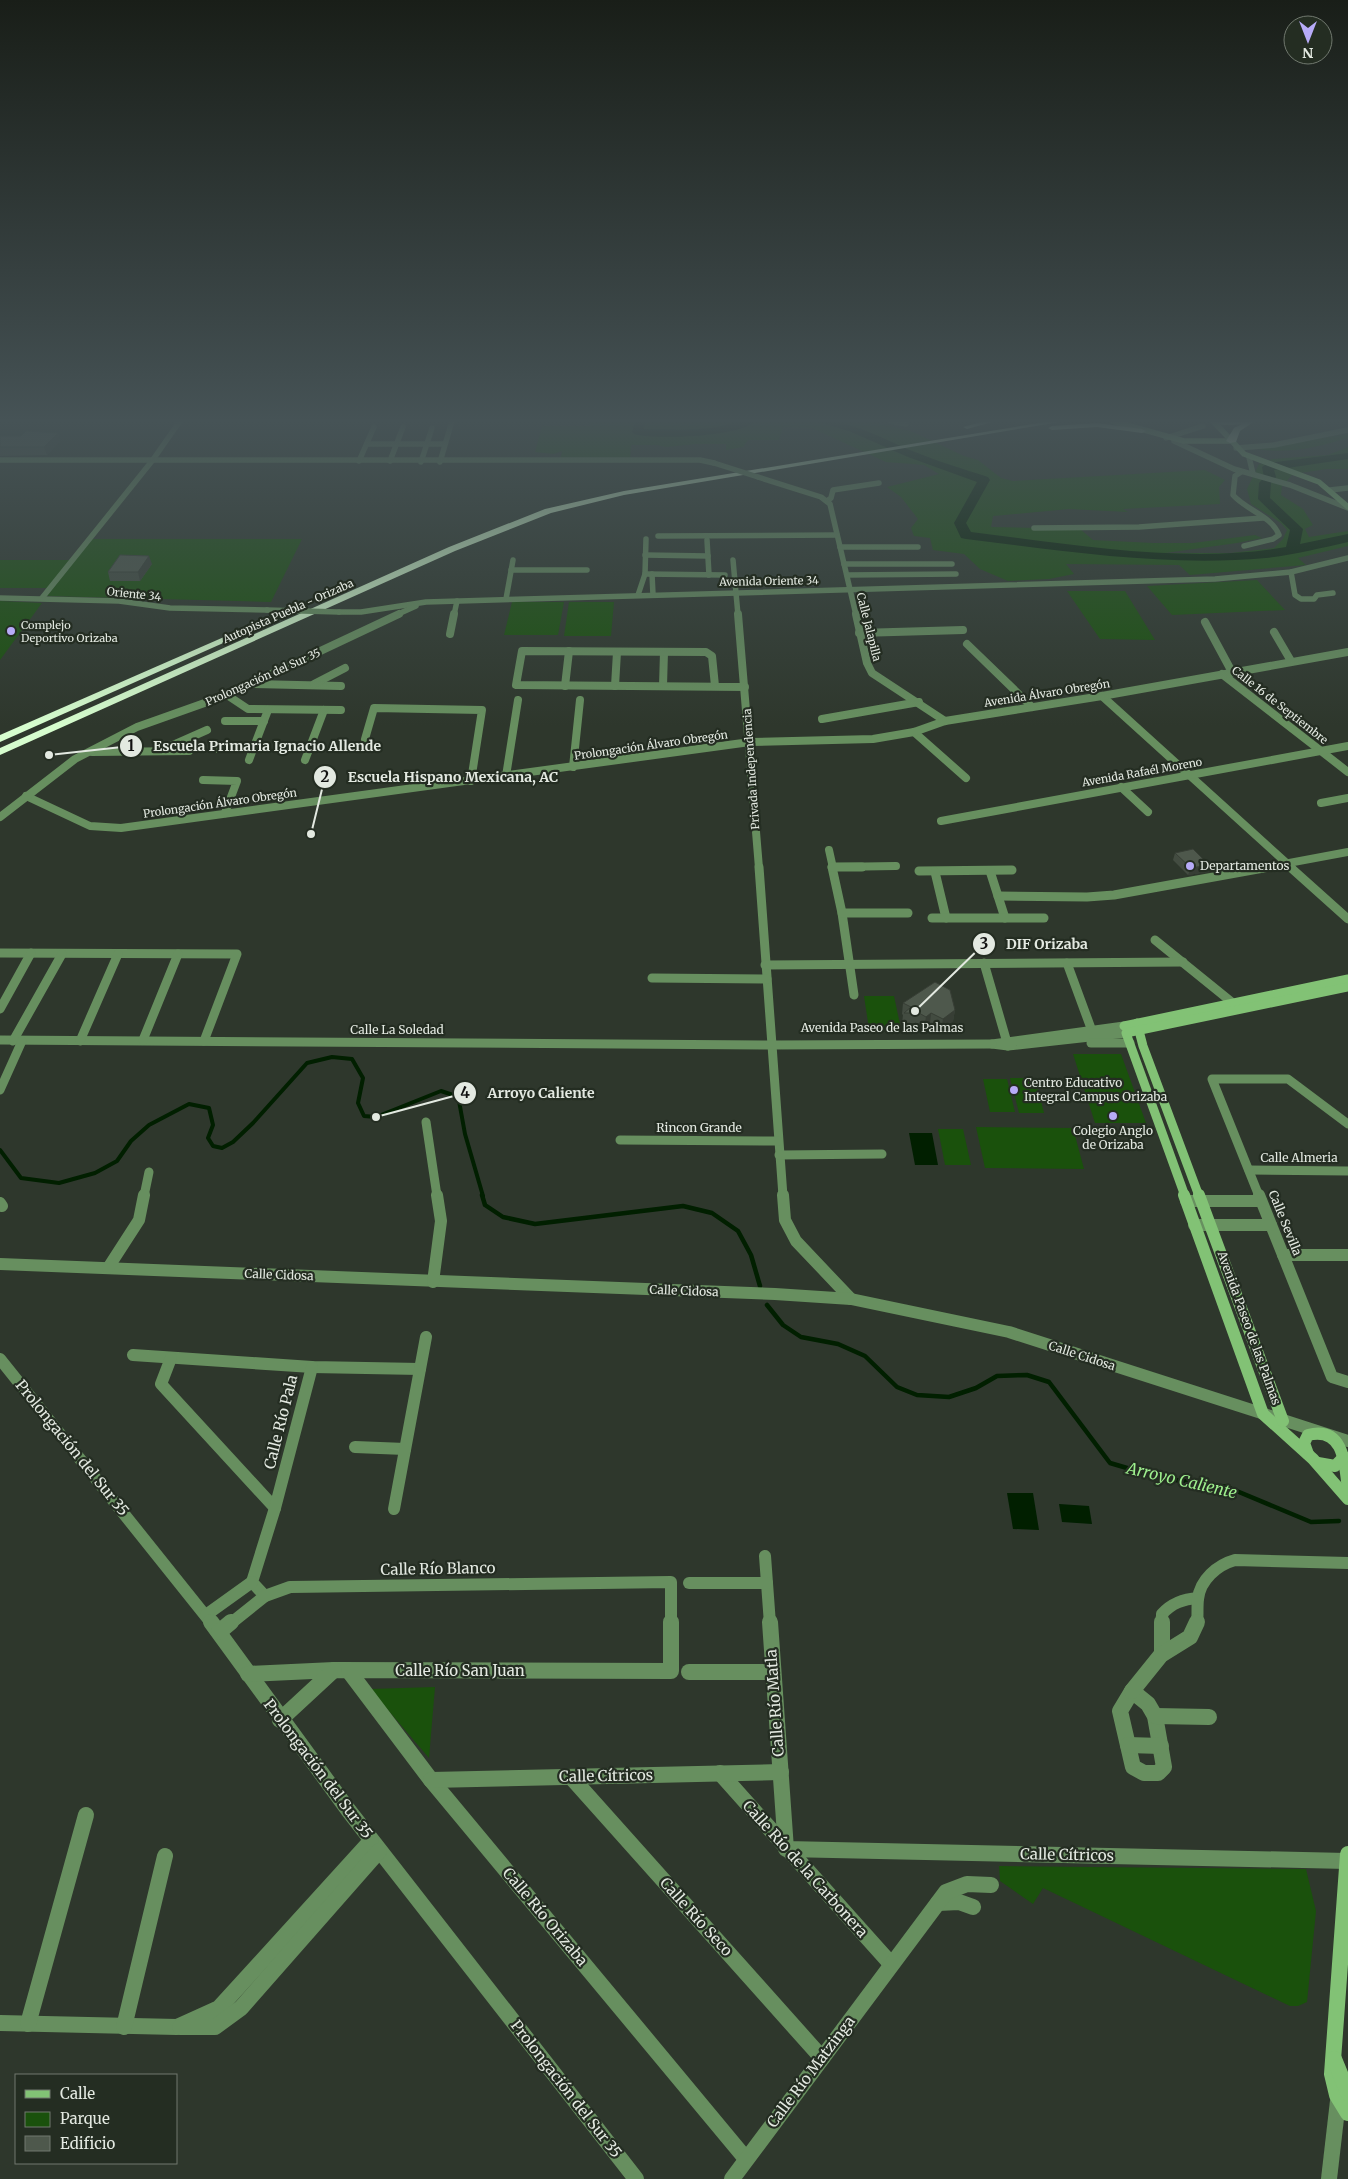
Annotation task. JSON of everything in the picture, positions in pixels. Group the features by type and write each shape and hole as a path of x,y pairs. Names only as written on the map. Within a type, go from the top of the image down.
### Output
{"highway":[{"name":"Autopista Puebla - Orizaba","path":"0,739 492,523"},
{"name":"Autopista Puebla - Orizaba","path":"0,752 443,554 518,523"}],"street":[{"path":"0,593 44,596 103,523"},
{"name":"Calle Jalapilla","path":"833,523 859,633 872,673 919,702 945,721"},
{"path":"1034,528 1139,527 1198,523"},
{"path":"1244,546 1273,539 1279,535 1274,525 1270,523"},
{"path":"658,536 837,535"},
{"path":"638,595 645,574 646,539"},
{"path":"707,540 709,575"},
{"path":"840,547 918,547"},
{"path":"645,556 708,556"},
{"name":"Avenida Oriente 34","path":"339,612 362,612 426,602 506,599 1182,581 1291,572 1348,558"},
{"path":"506,599 512,560"},
{"name":"Privada Independencia","path":"733,560 750,742 785,1220 788,1231 851,1299"},
{"path":"844,564 952,564"},
{"path":"511,570 587,570"},
{"path":"1291,572 1297,597 1314,599 1317,595 1334,592"},
{"path":"645,574 725,575"},
{"path":"652,574 653,594"},
{"path":"847,575 956,574"},
{"name":"Oriente 34","path":"0,598 44,596 119,600 170,608 339,612"},
{"path":"450,634 456,601"},
{"name":"Prolongación del Sur 35","path":"0,817 75,759 137,727 227,694 426,602"},
{"path":"1205,622 1232,672"},
{"path":"859,633 963,630"},
{"path":"1274,632 1291,661"},
{"path":"967,644 1032,707"},
{"path":"715,683 710,654 522,651 516,685 663,686 745,683"},
{"path":"565,686 569,651"},
{"path":"614,686 616,652"},
{"path":"663,686 664,652"},
{"name":"Avenida Álvaro Obregón","path":"750,742 807,738 861,740 914,732 945,721 1102,696 1348,652"},
{"path":"310,685 345,668"},
{"name":"Calle 16 de Septiembre","path":"1222,674 1348,772"},
{"path":"249,684 341,686"},
{"path":"227,694 248,709 341,710"},
{"path":"1102,696 1348,919"},
{"path":"506,776 518,700"},
{"path":"573,767 580,700"},
{"path":"822,719 919,702"},
{"path":"365,739 374,708 482,710 471,780"},
{"path":"249,760 268,710"},
{"path":"305,760 324,710"},
{"path":"225,721 264,721"},
{"path":"158,752 208,730"},
{"path":"914,732 966,778"},
{"name":"Prolongación Álvaro Obregón","path":"26,796 90,826 105,828 750,742"},
{"name":"Avenida Rafaél Moreno","path":"941,821 1348,746"},
{"path":"217,749 253,749"},
{"path":"88,752 189,751"},
{"path":"203,780 237,781 225,813"},
{"path":"1121,787 1148,812"},
{"path":"1321,803 1348,798"},
{"path":"829,850 842,913 854,995"},
{"path":"998,896 1102,896 1348,852"},
{"path":"832,867 896,866"},
{"path":"990,870 1005,918"},
{"path":"919,871 1012,870"},
{"path":"935,872 946,918"},
{"path":"842,913 908,913"},
{"path":"932,918 1044,918"},
{"path":"1155,940 1238,1007"},
{"path":"0,953 237,954 204,1041"},
{"path":"0,1009 31,953"},
{"path":"0,1090 17,1041 62,954"},
{"path":"80,1041 118,954"},
{"path":"143,1040 178,954"},
{"path":"766,965 1183,962"},
{"path":"984,963 1007,1043"},
{"path":"1067,963 1092,1031"},
{"path":"652,978 767,979"},
{"name":"Avenida Paseo de las Palmas","path":"1139,1027 1165,1025 1348,979"},
{"name":"Avenida Paseo de las Palmas","path":"1007,1043 1040,1044 1127,1034 1139,1027 1348,987"},
{"path":"1143,1046 1165,1025"},
{"name":"Avenida Paseo de las Palmas","path":"1139,1027 1143,1046 1283,1421"},
{"name":"Avenida Paseo de las Palmas","path":"772,1045 992,1044 1092,1031 1127,1034"},
{"name":"Avenida Paseo de las Palmas","path":"1127,1034 1263,1414 1320,1464 1333,1466 1342,1461 1344,1456"},
{"name":"Calle La Soledad","path":"0,1040 772,1045"},
{"name":"Calle Sevilla","path":"1348,1124 1288,1079 1212,1080 1332,1377 1348,1382"},
{"path":"426,1122 441,1221 433,1282"},
{"name":"Rincon Grande","path":"620,1140 778,1141"},
{"path":"779,1155 882,1154"},
{"name":"Calle Almeria","path":"1249,1170 1348,1171"},
{"path":"108,1268 139,1220 149,1172"},
{"path":"1186,1201 1261,1201"},
{"path":"1194,1225 1271,1225"},
{"path":"1283,1255 1348,1255"},
{"name":"Calle Cidosa","path":"0,1264 776,1294 851,1299 1009,1332 1348,1441"},
{"path":"394,1509 426,1337"},
{"name":"Calle Río Pala","path":"133,1355 312,1366 275,1508 252,1582"},
{"path":"171,1358 161,1384 275,1508"},
{"name":"Prolongación del Sur 35","path":"0,1359 206,1615 280,1720 375,1846 636,2179"},
{"path":"312,1366 420,1369"},
{"path":"1311,1457 1304,1443 1306,1438 1312,1434 1322,1433 1339,1444 1344,1456 1348,1490"},
{"path":"355,1447 405,1449"},
{"name":"Avenida Paseo de las Palmas","path":"1311,1457 1348,1499"},
{"name":"Calle Río Matla","path":"765,1556 786,1849"},
{"path":"1132,1691 1148,1704 1155,1716 1164,1766 1158,1773 1150,1774 1133,1767 1120,1711 1132,1691 1162,1654 1183,1642 1192,1633 1198,1616 1198,1598 1214,1570 1224,1562 1235,1560 1348,1563"},
{"path":"206,1615 252,1582 265,1596"},
{"name":"Calle Río Blanco","path":"219,1632 265,1596 290,1587 671,1582 671,1671"},
{"path":"689,1583 767,1583"},
{"path":"1162,1654 1162,1614 1177,1601 1186,1598 1198,1598"},
{"path":"280,1720 341,1670"},
{"name":"Calle Río San Juan","path":"248,1674 341,1670 671,1671"},
{"name":"Calle Río Orizaba","path":"341,1670 746,2160"},
{"path":"689,1672 773,1672"},
{"path":"1155,1716 1209,1717"},
{"path":"1128,1745 1161,1746"},
{"name":"Calle Cítricos","path":"431,1780 781,1772"},
{"name":"Calle Río de la Carbonera","path":"720,1773 786,1849 891,1964"},
{"name":"Calle Río Seco","path":"571,1777 822,2058"},
{"path":"28,2024 86,1815"},
{"path":"0,2023 177,2027 219,2008 375,1846"},
{"name":"Calle Cítricos","path":"786,1849 1347,1861"},
{"path":"1329,2179 1345,2102 1333,2055 1348,1854"},
{"path":"124,2027 164,1856"},
{"name":"Calle Río Matzinga","path":"732,2179 946,1892 957,1886 974,1882 991,1885"},
{"path":"938,1903 960,1902 973,1907"}],"green space":[{"path":"915,523 992,523 991,527 1080,529 1093,540 1153,543 1193,543 1255,535 1262,538 1165,553 1231,553 1274,548 1283,539 1287,530 1281,523 1312,523 1313,525 1305,529 1309,537 1348,531 1348,546 1298,558 1306,565 1190,575 1179,565 1066,564 1074,574 1049,579 1008,581 980,569 964,554 933,550 930,538 914,536 911,528"},
{"path":"92,539 302,539 271,602 47,596"},
{"path":"0,560 71,560 49,588 0,588"},
{"path":"1257,580 1285,610 1172,615 1147,586"},
{"path":"1067,591 1125,591 1155,640 1100,639"},
{"name":"Complejo Deportivo Orizaba","path":"0,601 42,603 0,660"},
{"path":"512,602 564,602 558,635 504,635"},
{"path":"569,602 614,602 611,636 564,636"},
{"path":"864,996 894,996 901,1029 869,1029"},
{"path":"1073,1054 1121,1054 1146,1123 1095,1123"},
{"path":"1010,1078 1035,1078 1044,1113 1019,1113"},
{"path":"983,1079 1007,1079 1015,1112 990,1112"},
{"path":"976,1127 1073,1128 1084,1169 985,1168"},
{"path":"938,1129 963,1129 971,1165 945,1165"},
{"path":"435,1687 429,1758 370,1689"},
{"path":"999,1866 1306,1869 1316,1911 1307,2002 1298,2006 1290,2006 1043,1888 1033,1904 1000,1881"}],"shaded area":[{"path":"909,1133 932,1133 938,1165 915,1165"},
{"path":"1007,1493 1033,1493 1039,1530 1013,1529"},
{"path":"1059,1504 1089,1506 1092,1524 1062,1522"}],"building":[{"path":"120,555 149,556 138,572 108,572"},
{"path":"1193,849 1209,865 1191,868 1175,853"},
{"path":"935,982 950,990 955,1010 943,1019 931,1013 926,1017 919,1013 904,1013 911,1007 903,1003"}],"waterway":[{"path":"960,523 966,535 1127,554 1192,557 1266,554 1292,550"},
{"path":"1290,523 1297,529 1292,550"},
{"path":"1292,550 1348,538"},
{"name":"Arroyo Caliente","path":"0,1150 21,1178 59,1183 95,1173 117,1161 131,1141 149,1125 189,1104 209,1108 213,1125 208,1138 213,1146 222,1148 233,1142 253,1123 307,1063 332,1057 352,1059 363,1078 358,1103 364,1116 376,1117 441,1091 453,1095 459,1101 465,1134 483,1196"},
{"name":"Arroyo Caliente","path":"482,1195 485,1205 503,1217 535,1224 683,1206 712,1213 738,1231 751,1255 760,1286"},
{"name":"Arroyo Caliente","path":"767,1305 783,1325 801,1337 838,1344 865,1356 897,1387 917,1395 949,1397 976,1388 997,1376 1027,1375 1049,1382 1110,1463 1161,1478 1227,1487 1311,1522 1339,1521"}],"place":[{"name":"Complejo Deportivo Orizaba","path":"11,631"},
{"name":"Escuela Primaria Ignacio Allende","path":"49,755"},
{"name":"Escuela Hispano Mexicana, AC","path":"311,834"},
{"name":"Departamentos","path":"1190,866"},
{"name":"DIF Orizaba","path":"915,1011"},
{"name":"Centro Educativo Integral Campus Orizaba","path":"1014,1090"},
{"name":"Colegio Anglo de Orizaba","path":"1113,1116"},
{"name":"Arroyo Caliente","path":"376,1117"}]}
